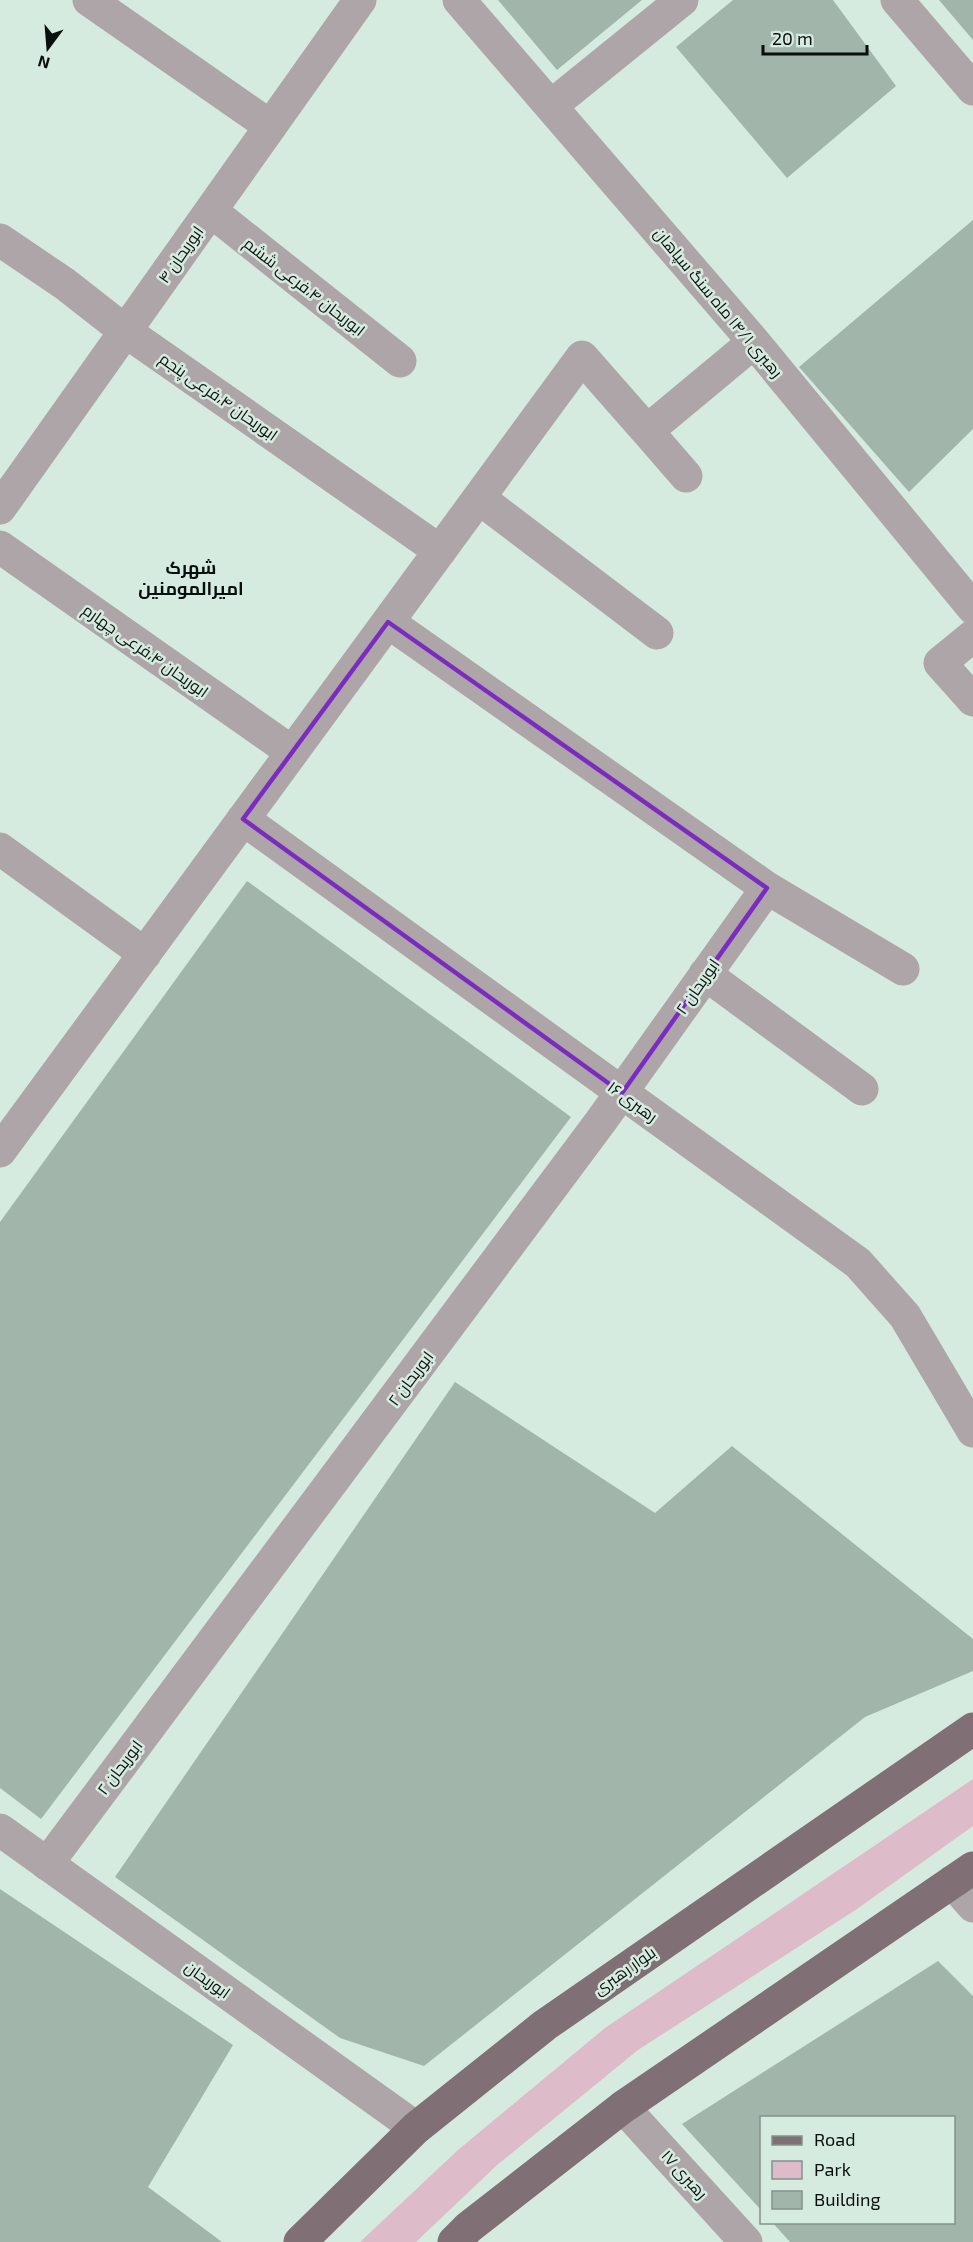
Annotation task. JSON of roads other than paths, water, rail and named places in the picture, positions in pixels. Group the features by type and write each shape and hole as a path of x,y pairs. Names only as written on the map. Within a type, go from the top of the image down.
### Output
{"main road":[{"name":"بلوار رهبری","path":"300,2242 416,2128 545,2025 973,1729"},
{"path":"454,2242 469,2227 623,2107 966,1885"}],"street":[{"path":"89,0 270,126"},
{"name":"ابوریحان ۴","path":"0,508 360,0"},
{"name":"رهبری ۱۴/۱ ماه سنگ سپاهان","path":"459,0 754,342 973,608"},
{"path":"551,106 682,0"},
{"path":"897,0 973,89"},
{"name":"ابوریحان ۴،فرعی ششم","path":"211,211 400,361"},
{"name":"ابوریحان ۴،فرعی پنجم","path":"0,240 65,284 125,331 440,551"},
{"path":"647,430 754,342"},
{"path":"0,1150 582,357 686,476"},
{"path":"479,498 657,633"},
{"name":"ابوریحان ۴،فرعی چهارم","path":"0,547 292,752"},
{"path":"388,622 767,888 903,969"},
{"path":"973,636 940,663 973,700"},
{"name":"رهبری ۱۶","path":"243,819 858,1263 905,1316 973,1431"},
{"path":"0,849 145,954"},
{"name":"ابوریحان ۲","path":"47,1864 622,1093 767,888"},
{"path":"705,974 862,1089"},
{"name":"ابوریحان","path":"0,1830 416,2128"},
{"name":"رهبری ۱۷","path":"623,2107 746,2242"}],"district":[{"name":"شهرک امیرالمومنین","path":"191,577"}]}
